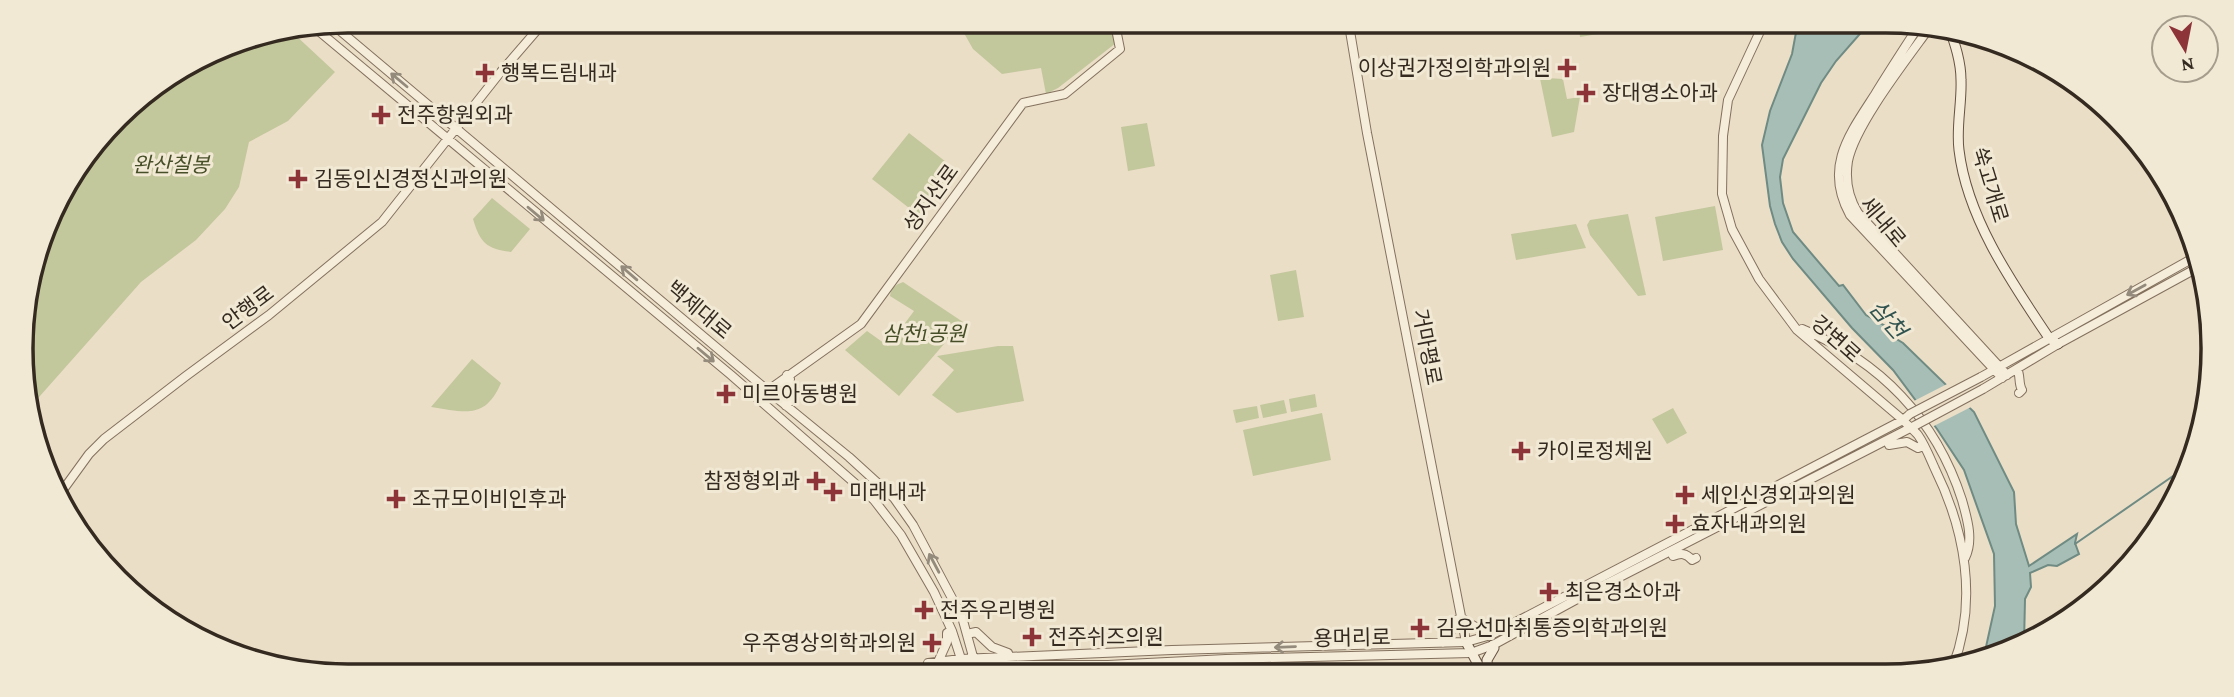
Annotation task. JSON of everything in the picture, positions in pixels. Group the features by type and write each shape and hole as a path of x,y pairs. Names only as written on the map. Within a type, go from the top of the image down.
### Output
{"main road":[{"name":"쑥고개로","path":"1954,41 1961,78 1958,149 1969,191 2002,268 2049,338"},
{"path":"2049,338 2059,344"},
{"path":"1487,664 1494,649 1492,640"},
{"name":"거마평로","path":"1466,642 1477,664"}],"street":[{"name":"백제대로","path":"343,33 849,457 894,498 931,557 962,617 976,664"},
{"name":"안행로","path":"65,487 89,454 104,439 269,315 369,234 396,205 534,33"},
{"name":"성지산로","path":"758,399 766,390 861,324 1023,103 1065,94 1120,49 1117,33"},
{"name":"거마평로","path":"1350,33 1367,133 1466,642"},
{"name":"강변로","path":"1759,33 1728,100 1723,136 1722,194 1732,229 1759,279 1797,330 1910,422 1918,436 1950,500 1964,561 1966,596 1962,641 1957,656"},
{"name":"백제대로","path":"325,34 874,500 901,535 934,592 952,631 962,664"},
{"name":"세내로","path":"1913,35 1844,144 1838,172 1840,192 1850,215 1997,369"},
{"name":"세내로","path":"1924,36 1855,141 1849,160 1848,190 1858,214 2004,377"},
{"path":"1910,422 1953,391 2188,261"},
{"path":"1910,422 1983,389 2191,271"},
{"path":"1797,330 1802,329 1834,345 1878,373 1905,398 1929,430 1949,468 1968,520 1969,541 1964,561"},
{"path":"2017,369 2018,384 2022,390 2019,393"},
{"path":"786,406 791,400 787,375"},
{"name":"용머리로","path":"1016,664 1172,650 1492,640 1887,440 1910,422"},
{"name":"용머리로","path":"1126,664 1213,659 1471,653 1910,422"},
{"path":"1887,440 1889,445 1907,442 1918,448 1923,446"},
{"path":"1671,551 1673,556 1679,553 1688,555 1692,560 1696,558"},
{"path":"1443,643 1443,637 1453,629 1455,620 1462,618 1474,628 1486,631 1492,640"},
{"path":"939,664 947,642 947,633 952,631"},
{"path":"967,634 976,632 992,647 1008,653 1005,664"}],"green space":[{"path":"964,33 1115,33 1116,43 1058,88 1046,94 1041,68 1002,74 973,49"},
{"path":"1580,33 1604,33 1580,37"},
{"name":"완산칠봉","path":"298,37 335,72 288,121 249,142 239,187 225,209 196,240 141,282 37,399 33,348 39,287 57,228 86,173 111,141 141,111 173,86 228,57"},
{"path":"1536,59 1542,59 1547,78 1563,79 1567,99 1580,97 1574,132 1552,137"},
{"path":"1147,123 1155,166 1128,171 1121,127"},
{"path":"909,133 955,169 918,215 872,179"},
{"path":"492,198 530,229 511,252 490,247 482,239 473,219"},
{"path":"1715,206 1723,250 1663,261 1655,217"},
{"path":"1628,214 1646,295 1638,296 1590,235 1587,225 1590,220"},
{"path":"1576,224 1586,248 1516,260 1511,234"},
{"path":"1296,270 1304,317 1278,321 1270,275"},
{"name":"삼천1공원","path":"903,282 963,322 899,396 845,350 867,331 888,346 914,311 890,296 894,287"},
{"path":"1013,346 1024,401 957,413 932,395 954,370 937,356"},
{"path":"472,359 501,383 495,395 488,403 473,411 431,407"},
{"path":"1315,394 1317,407 1291,412 1289,399"},
{"path":"1284,400 1287,413 1263,418 1260,405"},
{"path":"1257,406 1259,418 1236,423 1233,410"},
{"path":"1673,408 1687,433 1667,444 1652,419"},
{"path":"1322,413 1331,460 1253,476 1243,430"}],"water":[{"path":"1796,33 1861,33 1821,83 1783,159 1780,177 1783,203 1793,232 1839,286 1843,285 1866,315 1887,327 1890,335 1903,343 1974,412 2014,492 2016,524 2029,566 2077,534 2075,543 2079,554 2057,566 2048,565 2030,573 2031,587 2025,599 2024,631 1987,647 1995,606 1994,554 1964,470 1893,370 1852,328 1793,259 1775,224 1762,145 1770,111 1792,54"}],"pier":[{"path":"1949,383 1973,406 1932,427 1912,402"}],"waterway":[{"path":"2075,544 2174,475"}],"place":[{"name":"이상권가정의학과의원","path":"1567,68"},
{"name":"행복드림내과","path":"485,73"},
{"name":"장대영소아과","path":"1586,93"},
{"name":"전주항원외과","path":"381,115"},
{"name":"김동인신경정신과의원","path":"298,179"},
{"name":"미르아동병원","path":"726,394"},
{"name":"카이로정체원","path":"1521,451"},
{"name":"참정형외과","path":"816,481"},
{"name":"미래내과","path":"833,492"},
{"name":"세인신경외과의원","path":"1685,495"},
{"name":"조규모이비인후과","path":"396,499"},
{"name":"효자내과의원","path":"1675,524"},
{"name":"최은경소아과","path":"1549,592"},
{"name":"전주우리병원","path":"924,610"},
{"name":"김우선마취통증의학과의원","path":"1420,628"},
{"name":"전주쉬즈의원","path":"1032,637"},
{"name":"우주영상의학과의원","path":"932,643"}],"water label":[{"name":"삼천","path":"1888,319"}]}
